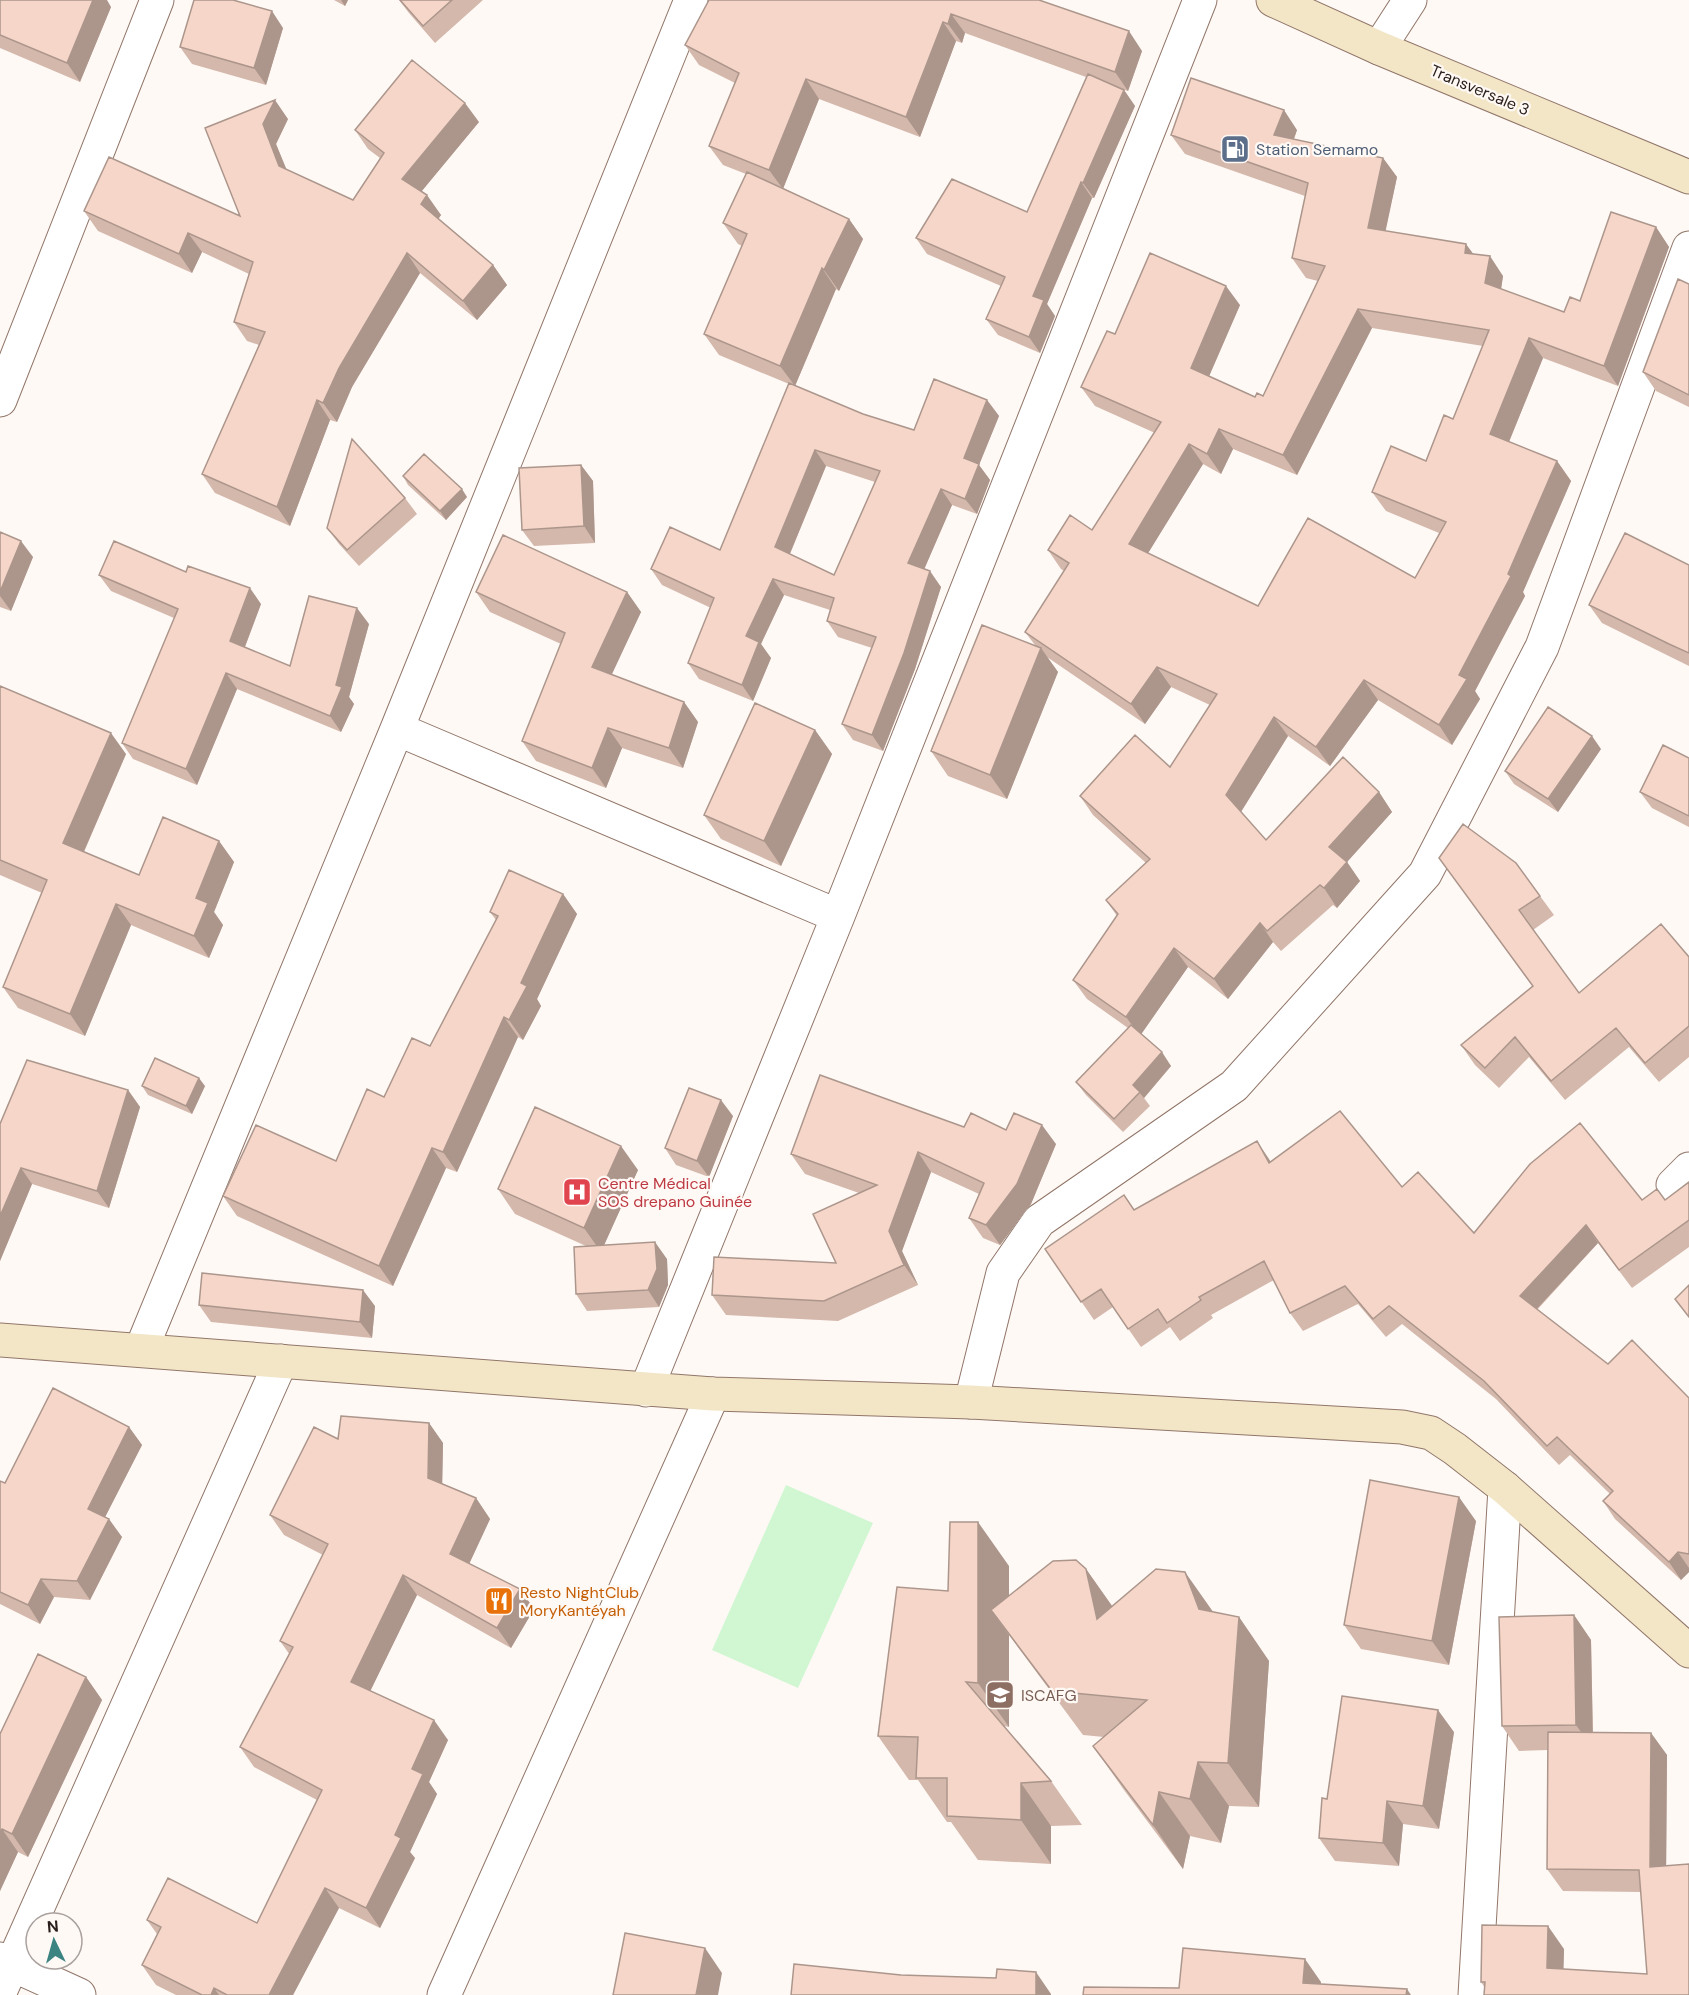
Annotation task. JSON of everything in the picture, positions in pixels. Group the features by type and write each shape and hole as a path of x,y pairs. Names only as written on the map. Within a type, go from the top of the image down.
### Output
{"street":[{"path":"0,400 157,0"},
{"path":"141,1350 397,729 691,0"},
{"path":"646,1390 838,916 1200,0"},
{"name":"Transversale 3","path":"1273,0 1379,48 1689,177"},
{"path":"1379,48 1410,0"},
{"path":"971,1402 1003,1273 1039,1221 1234,1086 1425,874 1542,647 1689,248"},
{"path":"397,729 838,916"},
{"path":"0,1340 646,1390 971,1402 1402,1427 1431,1433 1505,1488 1689,1651"},
{"path":"79,1995 4,1972 281,1361"},
{"path":"444,1995 712,1394"},
{"path":"1475,1995 1505,1488"}],"green space":[{"path":"786,1485 873,1523 798,1688 712,1650"}],"building":[{"path":"0,0 93,0 67,63 0,35"},
{"path":"194,0 233,0 272,11 254,68 180,47"},
{"path":"400,0 452,0 423,26"},
{"path":"709,0 1039,0 1129,31 1115,72 951,14 948,24 943,22 906,117 806,79 769,170 709,146 739,73 685,45"},
{"path":"412,60 465,103 402,179 427,195 421,204 493,265 463,301 407,253 339,368 323,403 317,400 277,507 202,474 265,332 234,322 253,262 188,233 179,254 84,211 109,157 240,216 205,128 275,100 263,124 279,166 353,200 384,153 355,130"},
{"path":"1088,74 1124,90 1083,183 1081,182 1033,296 1044,300 1029,337 986,319 1005,277 916,238 952,179 1027,212"},
{"path":"1191,78 1284,110 1274,135 1383,158 1368,228 1466,244 1465,253 1490,256 1485,283 1564,312 1570,297 1580,301 1611,212 1656,227 1604,366 1529,338 1490,434 1557,461 1508,574 1511,576 1459,675 1467,679 1439,725 1364,680 1316,747 1274,717 1226,795 1266,840 1343,757 1379,792 1329,847 1347,862 1324,888 1320,885 1267,931 1260,923 1214,979 1174,948 1126,1017 1073,980 1118,914 1106,900 1150,859 1080,796 1135,735 1170,767 1217,694 1157,667 1131,704 1025,632 1069,563 1048,550 1070,515 1092,530 1161,422 1081,387 1107,331 1115,334 1150,253 1226,286 1191,368 1255,397 1257,393 1263,396 1325,266 1292,258 1308,183 1171,135","holes":["1358,309 1489,330 1453,419 1444,415 1426,461 1391,446 1372,492 1446,522 1415,578 1308,518 1258,606 1129,544 1189,444 1207,454 1219,429 1283,455"]},
{"path":"747,172 849,219 824,270 822,268 780,366 704,334 747,234 723,223"},
{"path":"1678,279 1689,284 1689,395 1643,372"},
{"path":"934,379 987,400 964,458 979,464 965,499 941,489 908,563 930,571 904,653 872,735 842,724 876,637 827,621 834,598 773,579 746,636 759,642 742,685 688,663 714,598 651,569 670,527 720,550 789,383 863,414 914,430","holes":["815,450 880,471 834,575 775,547"]},
{"path":"352,439 405,498 347,550 327,528"},
{"path":"424,454 462,489 440,511 403,476"},
{"path":"581,465 584,526 522,530 519,468"},
{"path":"0,532 21,541 0,592"},
{"path":"1625,533 1689,565 1689,653 1589,605"},
{"path":"503,535 627,592 592,667 684,702 669,748 608,728 592,768 522,741 565,633 476,592"},
{"path":"114,541 186,572 188,566 250,588 230,641 290,666 309,596 357,608 336,685 342,687 330,716 226,673 186,769 122,743 178,609 99,575"},
{"path":"982,625 1041,648 990,775 931,751"},
{"path":"0,686 111,733 63,843 139,875 163,817 219,841 196,898 208,903 194,936 116,904 70,1014 3,987 47,880 0,860"},
{"path":"755,703 815,730 764,841 704,815"},
{"path":"1548,707 1592,736 1548,799 1505,771"},
{"path":"1663,745 1689,758 1689,816 1640,792"},
{"path":"1463,824 1516,863 1540,896 1519,910 1579,993 1661,924 1689,957 1689,1026 1645,1063 1616,1028 1551,1081 1515,1037 1485,1068 1461,1045 1533,986 1439,858"},
{"path":"509,870 563,894 521,983 527,986 509,1020 504,1017 443,1152 432,1148 379,1266 223,1196 256,1125 336,1161 367,1089 384,1097 412,1038 430,1046 498,916 490,912"},
{"path":"1131,1025 1162,1052 1133,1085 1140,1092 1114,1119 1076,1082"},
{"path":"155,1058 199,1078 186,1106 142,1086"},
{"path":"27,1060 128,1090 97,1191 21,1168 0,1216 0,1124"},
{"path":"820,1075 964,1127 971,1113 1006,1130 1014,1113 1042,1125 1017,1184 986,1225 969,1218 984,1183 918,1152 889,1231 904,1265 824,1301 712,1295 714,1257 836,1263 813,1214 877,1185 791,1154"},
{"path":"689,1088 721,1100 697,1161 665,1148"},
{"name":"Centre Médical SOS drepano Guinée","path":"535,1107 621,1146 584,1228 498,1189"},
{"path":"1340,1111 1402,1187 1418,1172 1474,1233 1530,1164 1580,1123 1642,1200 1657,1189 1665,1200 1689,1182 1689,1220 1619,1270 1586,1225 1520,1296 1608,1364 1632,1340 1689,1398 1689,1554 1678,1552 1669,1562 1603,1501 1613,1491 1557,1437 1547,1446 1484,1381 1389,1306 1373,1319 1345,1286 1290,1313 1264,1261 1199,1297 1201,1300 1167,1323 1158,1309 1128,1329 1101,1289 1081,1302 1045,1249 1124,1195 1134,1210 1257,1141 1269,1163"},
{"path":"655,1242 657,1269 648,1290 576,1294 574,1247"},
{"path":"202,1273 363,1290 360,1322 199,1305"},
{"path":"1689,1285 1689,1317 1675,1299"},
{"path":"53,1388 129,1427 88,1509 109,1519 77,1581 41,1579 28,1605 0,1592 0,1481 5,1483"},
{"path":"341,1416 429,1423 428,1478 476,1498 450,1554 520,1589 497,1628 403,1575 351,1682 434,1720 412,1769 423,1774 395,1835 401,1838 366,1908 325,1888 269,1995 227,1995 214,1988 211,1995 202,1995 142,1965 161,1927 147,1920 168,1878 257,1923 322,1790 240,1747 293,1647 280,1641 328,1544 270,1515 314,1427 338,1439"},
{"path":"1370,1480 1459,1497 1432,1641 1344,1625"},
{"path":"950,1522 978,1522 978,1683 966,1682 1051,1781 1021,1783 1021,1820 947,1816 947,1778 916,1778 918,1737 878,1736 897,1587 948,1591"},
{"path":"1076,1560 1086,1569 1097,1619 1156,1569 1185,1572 1199,1609 1239,1617 1228,1763 1198,1762 1190,1799 1159,1792 1153,1825 1093,1746 1147,1700 1052,1691 991,1610 1053,1561"},
{"path":"1574,1615 1576,1725 1502,1726 1499,1617"},
{"path":"38,1654 86,1677 12,1834 2,1829 0,1833 0,1734"},
{"path":"1342,1696 1438,1710 1423,1806 1387,1801 1383,1843 1319,1838 1322,1798 1327,1799"},
{"path":"1548,1732 1651,1733 1650,1867 1689,1864 1689,1995 1484,1995 1485,1982 1481,1982 1482,1925 1548,1926 1547,1968 1647,1974 1639,1870 1547,1869"},
{"path":"625,1933 705,1948 696,1995 613,1995"},
{"path":"1183,1948 1305,1959 1303,1983 1407,1989 1406,1995 1083,1995 1084,1987 1179,1988"},
{"path":"794,1964 901,1975 996,1978 997,1969 1036,1972 1036,1995 791,1995"}],"place":[{"name":"Station Semamo","path":"1235,149"},
{"name":"Centre Médical SOS drepano Guinée","path":"577,1192"},
{"name":"Resto NightClub MoryKantéyah","path":"499,1601"},
{"name":"ISCAFG","path":"1000,1695"}]}
